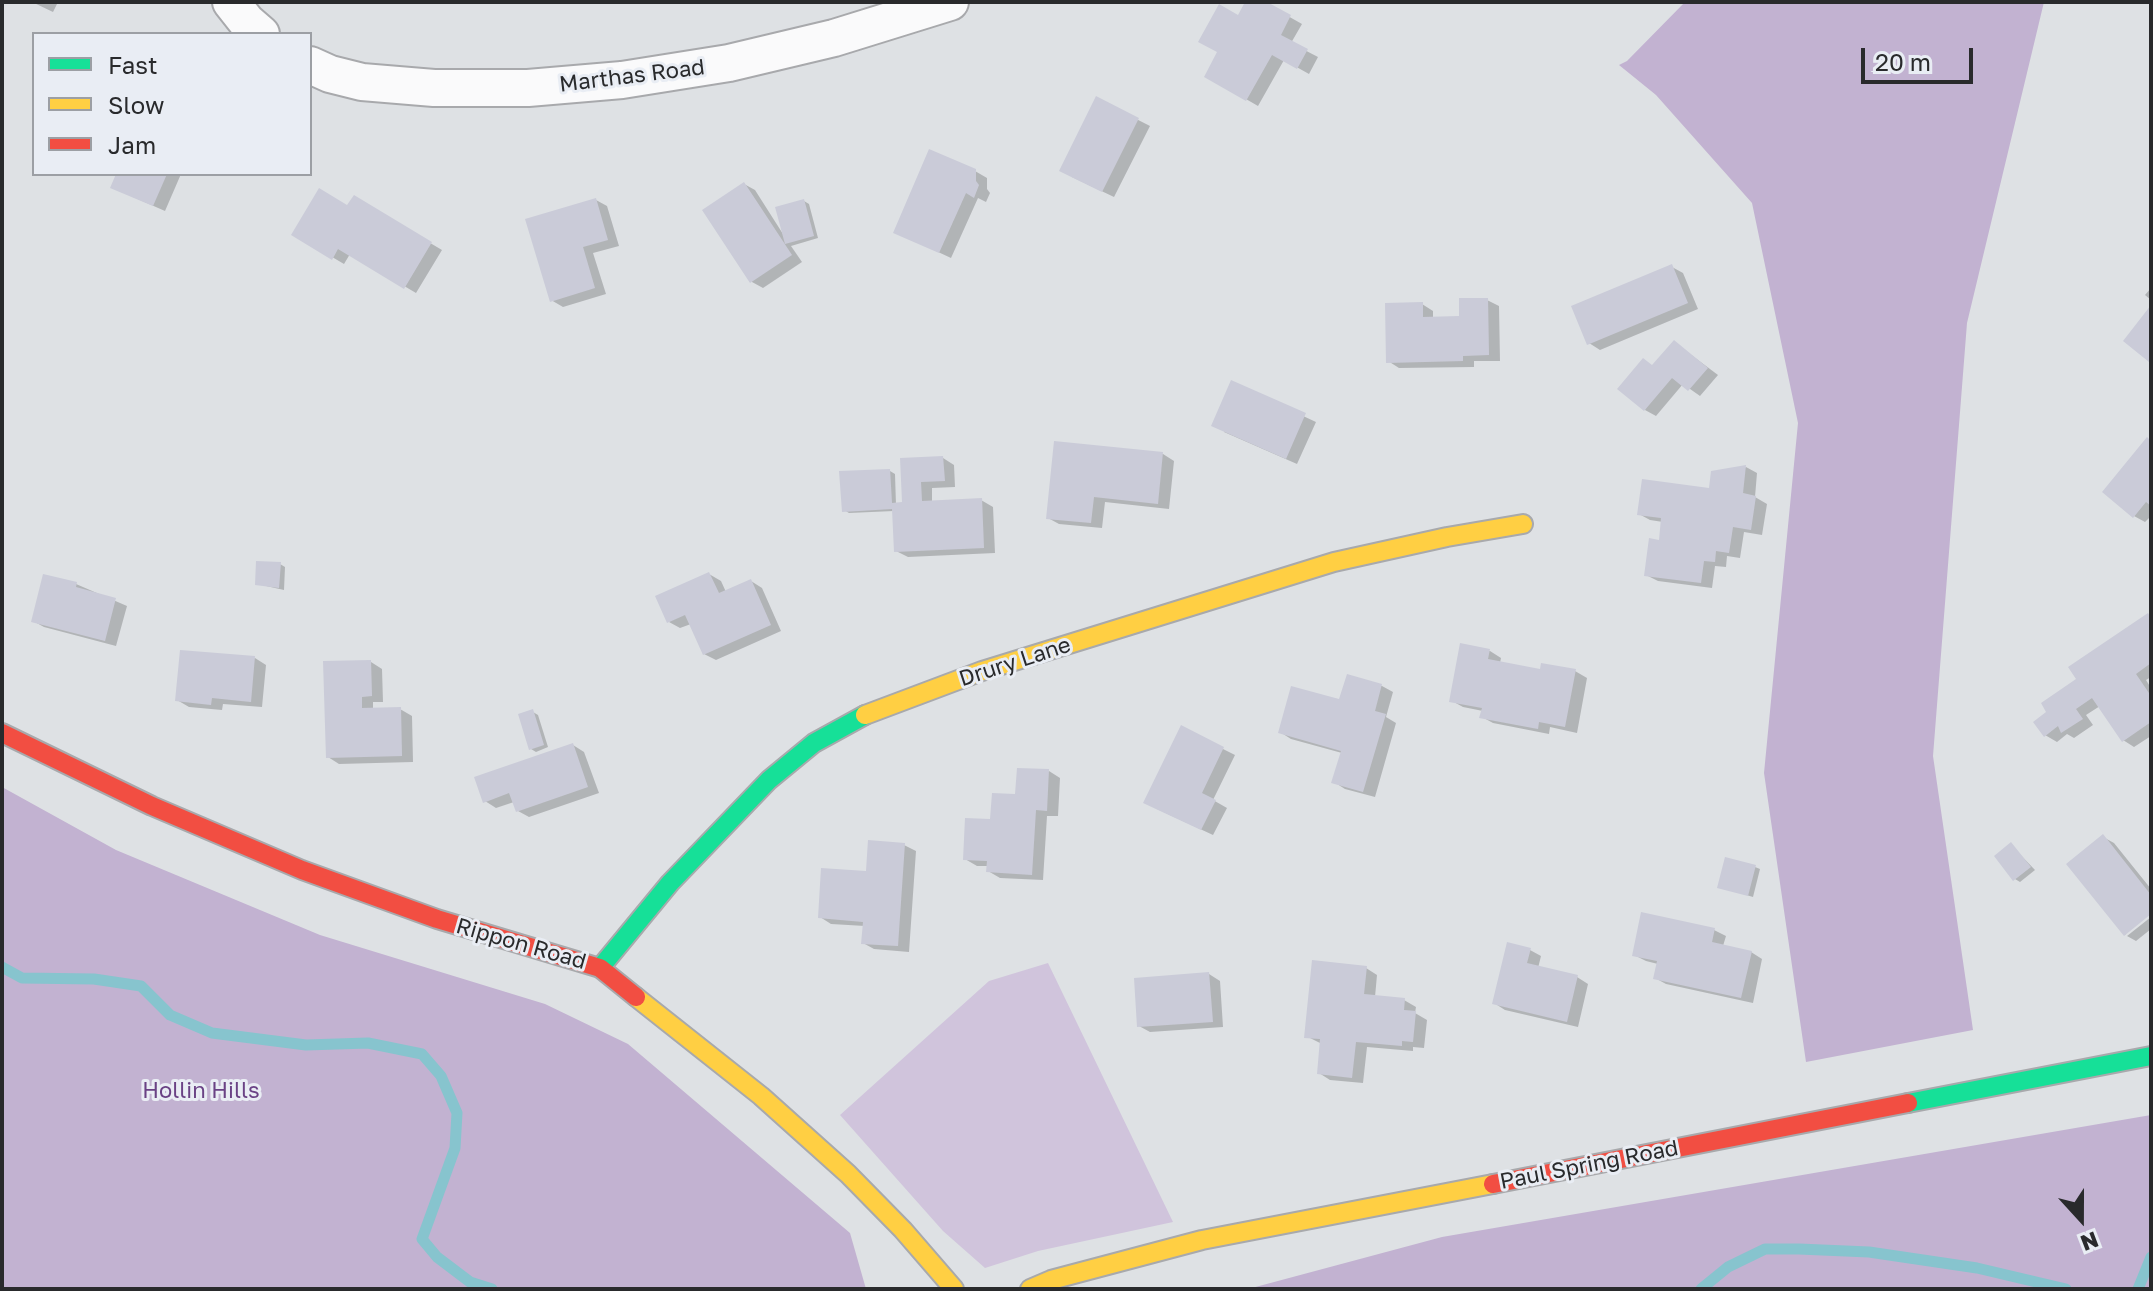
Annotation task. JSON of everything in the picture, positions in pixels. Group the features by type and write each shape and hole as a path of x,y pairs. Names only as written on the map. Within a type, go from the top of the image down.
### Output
{"street":[{"path":"231,2 259,32"},
{"name":"Marthas Road","path":"312,66 362,82 434,88 528,88 622,80 729,63 819,42 950,2"},
{"name":"Drury Lane","path":"600,968 670,883 769,780 814,743 870,713 982,671 1334,562 1523,524"},
{"name":"Rippon Road","path":"2,733 152,806 302,870 437,919 600,968 761,1096 848,1174 903,1230 954,1289"},
{"name":"Paul Spring Road","path":"1030,1289 1051,1280 1202,1240 2151,1056"}],"shaded area":[{"path":"1048,963 1173,1222 1038,1251 985,1268 943,1231 840,1115 989,981"}],"green space":[{"path":"1685,2 2044,2 1967,323 1933,756 1973,1030 1806,1062 1764,773 1798,423 1752,203 1656,95 1619,65 1627,61"},
{"name":"Hollin Hills","path":"2,787 116,850 320,935 545,1004 628,1044 850,1233 866,1289 2,1289"},
{"path":"2151,1115 2151,1289 1248,1289 1442,1237"}],"building":[{"path":"1245,2 1267,2 1291,15 1281,35 1308,49 1297,69 1272,55 1246,101 1204,77 1217,52 1198,42 1219,4 1238,15"},
{"path":"1096,96 1139,118 1102,192 1059,171"},
{"path":"929,149 976,169 979,185 974,198 966,193 939,253 893,233"},
{"path":"115,176 166,176 153,206 110,188"},
{"path":"744,182 792,255 750,283 702,210"},
{"path":"319,188 347,205 354,195 432,242 404,289 338,249 332,260 291,235"},
{"path":"596,198 608,240 583,247 595,288 550,302 525,219"},
{"path":"804,199 814,236 785,244 775,207"},
{"path":"1672,264 1688,303 1587,345 1571,306"},
{"path":"1459,298 1488,298 1489,355 1463,356 1463,361 1386,363 1385,303 1423,302 1423,317 1459,316"},
{"path":"2151,305 2151,360 2149,362 2123,341"},
{"path":"1674,340 1708,368 1688,391 1672,378 1644,411 1617,389 1643,358 1652,365"},
{"path":"1231,380 1306,413 1286,459 1211,426"},
{"path":"2147,437 2151,441 2151,506 2146,502 2133,518 2102,492"},
{"path":"1054,441 1163,452 1158,504 1094,497 1091,523 1046,519"},
{"path":"943,456 945,481 921,482 922,501 982,498 984,548 894,552 892,509 842,512 839,471 890,469 892,503 902,502 900,458"},
{"path":"1746,465 1743,493 1756,496 1751,530 1733,527 1729,553 1716,551 1715,562 1704,561 1701,583 1644,576 1649,538 1659,540 1661,518 1637,515 1642,479 1709,488 1711,471"},
{"path":"256,561 281,562 279,588 255,585"},
{"path":"709,572 719,593 751,579 771,625 703,655 685,615 667,623 655,596"},
{"path":"43,574 77,582 76,587 116,598 105,641 31,622"},
{"path":"2148,613 2151,618 2151,663 2136,674 2151,696 2151,722 2122,742 2092,698 2076,709 2083,719 2061,733 2058,726 2044,737 2033,722 2046,712 2041,703 2076,679 2068,667"},
{"path":"1460,643 1490,649 1488,659 1540,669 1541,663 1576,669 1565,727 1539,722 1538,729 1479,718 1482,708 1449,702"},
{"path":"180,650 255,656 251,702 212,698 211,705 175,701"},
{"path":"371,660 372,696 362,697 362,708 401,707 402,756 326,758 323,661"},
{"path":"1347,674 1382,684 1375,711 1386,714 1363,792 1331,783 1341,751 1278,733 1291,686 1339,699"},
{"path":"533,709 544,745 529,750 518,714"},
{"path":"1181,725 1224,747 1202,793 1216,800 1201,830 1143,803"},
{"path":"573,743 588,787 516,812 509,793 483,803 474,777"},
{"path":"1017,768 1049,769 1047,811 1036,810 1032,875 986,872 987,861 963,860 965,818 990,819 992,793 1015,794"},
{"path":"2103,834 2151,895 2151,914 2124,936 2066,864"},
{"path":"868,840 905,843 898,946 861,944 863,922 818,918 821,868 866,871"},
{"path":"2011,842 2031,867 2013,881 1994,856"},
{"path":"1725,857 1756,865 1748,896 1717,888"},
{"path":"1641,912 1715,928 1712,942 1752,951 1741,998 1653,979 1657,961 1632,956"},
{"path":"1507,942 1531,948 1527,963 1578,975 1567,1022 1492,1004"},
{"path":"1312,960 1367,966 1364,994 1405,998 1404,1010 1416,1011 1413,1042 1402,1041 1402,1046 1356,1042 1352,1078 1317,1074 1320,1039 1304,1038"},
{"path":"1209,972 1213,1022 1137,1027 1134,978"}],"waterway":[{"path":"2,967 22,978 94,979 141,986 170,1015 212,1033 306,1045 368,1043 422,1054 441,1076 457,1113 455,1148 422,1239 437,1257 470,1282 492,1289"},
{"path":"1701,1289 1728,1267 1765,1249 1869,1252 1977,1268 2066,1289"},
{"path":"2138,1289 2151,1257"}],"traffic: fast":[{"path":"600,968 670,883 769,780 814,743 865,715"},
{"path":"1908,1103 2151,1056"}],"traffic: slow":[{"path":"865,715 982,671 1334,562 1523,524"},
{"path":"636,997 761,1096 848,1174 903,1230 954,1289"},
{"path":"1030,1289 1051,1280 1202,1240 1493,1184"}],"traffic: jam":[{"path":"2,733 152,806 302,870 437,919 600,968 636,997"},
{"path":"1493,1184 1908,1103"}]}
